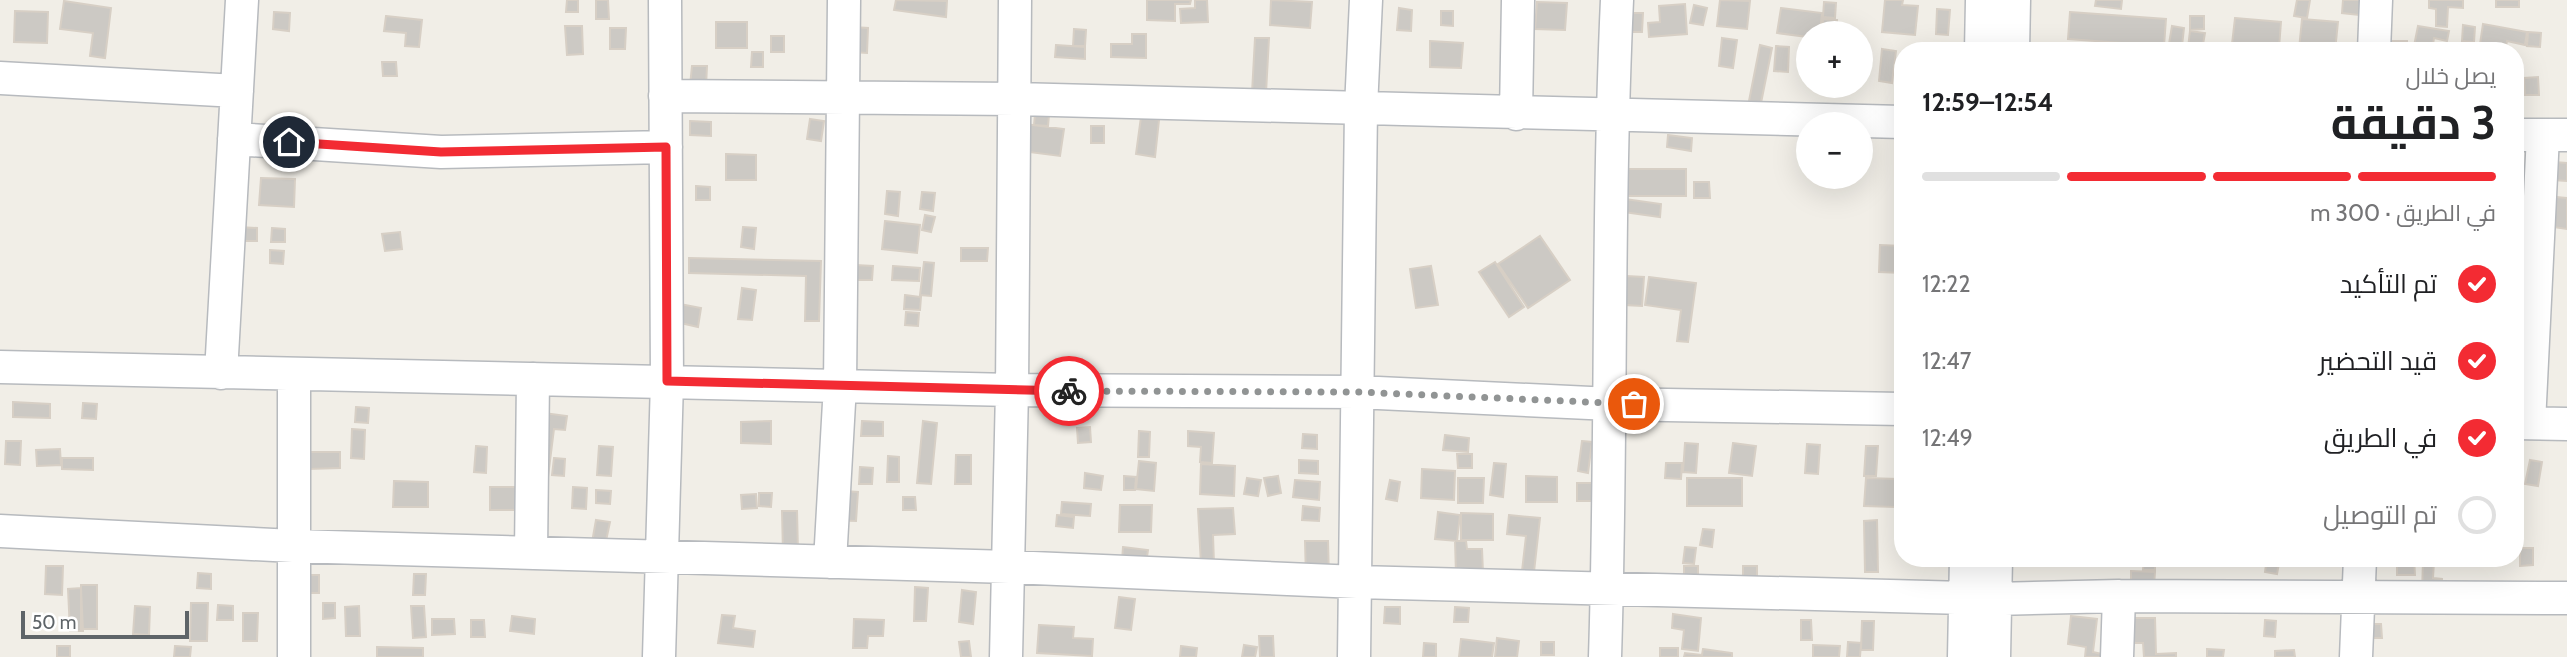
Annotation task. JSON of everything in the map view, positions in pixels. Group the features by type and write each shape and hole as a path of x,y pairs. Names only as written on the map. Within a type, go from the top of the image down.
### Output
{"street":[{"path":"221,373 242,0"},
{"path":"659,657 667,381 665,0"},
{"path":"830,562 840,385 844,0"},
{"path":"1006,657 1012,390 1015,0"},
{"path":"1354,657 1361,108 1366,0"},
{"path":"1516,114 1518,0"},
{"path":"1605,657 1611,404 1612,115 1617,0"},
{"path":"1981,42 1982,0"},
{"path":"2012,42 2014,0"},
{"path":"2374,42 2376,0"},
{"path":"0,78 237,91"},
{"path":"665,96 1015,99 1894,122"},
{"path":"2524,393 2541,135"},
{"path":"234,139 441,152 666,147"},
{"path":"0,367 1012,390 1357,392 1611,404 1894,409"},
{"path":"293,375 293,657"},
{"path":"531,553 533,379"},
{"path":"2524,423 2567,424"},
{"path":"0,531 293,546 1009,567 1357,582 1980,598 2567,598"},
{"path":"1969,567 1980,598 1994,657"},
{"path":"1964,657 1980,598 1992,567"},
{"path":"2356,657 2360,567"},
{"path":"2117,657 2119,596"}],"building":[{"path":"567,0 578,0 578,12 566,12"},
{"path":"596,0 608,0 609,19 596,19"},
{"path":"896,0 947,1 946,17 894,10"},
{"path":"1147,0 1191,0 1190,4 1175,4 1175,21 1147,20"},
{"path":"1195,0 1207,0 1208,22 1181,23 1180,9 1195,8"},
{"path":"1271,0 1312,2 1310,28 1270,25"},
{"path":"1720,0 1750,1 1747,29 1717,26"},
{"path":"1885,0 1903,0 1902,5 1918,6 1915,35 1882,32"},
{"path":"2096,0 2122,0 2121,9 2095,6"},
{"path":"2297,0 2310,0 2307,18 2294,16"},
{"path":"2343,0 2361,0 2359,15 2342,13"},
{"path":"2429,0 2463,0 2463,8 2448,7 2447,27 2436,26 2436,9 2429,8"},
{"path":"2496,0 2519,0 2519,7 2496,7"},
{"path":"64,1 111,8 105,58 90,56 93,33 60,29"},
{"path":"1537,2 1567,3 1565,30 1535,29"},
{"path":"1824,2 1836,3 1835,18 1823,17"},
{"path":"1685,4 1687,34 1649,37 1648,23 1660,22 1659,6"},
{"path":"1694,5 1707,8 1703,25 1690,23"},
{"path":"1399,8 1412,10 1411,31 1397,30"},
{"path":"1781,8 1822,13 1821,21 1796,21 1796,35 1777,33"},
{"path":"1937,9 1950,10 1948,35 1936,34"},
{"path":"15,11 48,12 47,43 14,42"},
{"path":"1441,11 1453,11 1453,26 1441,25"},
{"path":"274,12 290,13 289,31 273,29"},
{"path":"2070,12 2166,19 2164,42 2068,39"},
{"path":"1629,13 1643,13 1642,32 1628,32"},
{"path":"386,16 422,20 419,47 405,46 406,33 384,31"},
{"path":"2190,16 2204,16 2204,29 2190,30"},
{"path":"2235,18 2281,22 2279,42 2232,42"},
{"path":"2302,19 2338,22 2336,42 2300,42"},
{"path":"716,22 747,22 747,48 716,48"},
{"path":"2483,24 2527,32 2525,45 2524,42 2480,42"},
{"path":"2463,25 2475,27 2474,42 2462,41"},
{"path":"565,26 582,26 583,54 567,55"},
{"path":"836,26 868,28 867,53 835,51"},
{"path":"2172,26 2184,28 2182,42 2169,42"},
{"path":"2418,26 2449,31 2447,41 2434,38 2433,42 2415,42"},
{"path":"610,28 626,28 625,49 610,49"},
{"path":"1074,29 1086,30 1085,46 1073,46"},
{"path":"2190,31 2205,33 2203,42 2189,42"},
{"path":"2528,32 2541,33 2540,47 2527,46"},
{"path":"1132,34 1146,34 1146,58 1111,57 1111,44 1132,44"},
{"path":"771,36 784,36 784,52 771,52"},
{"path":"1255,38 1269,38 1266,93 1252,93"},
{"path":"1722,38 1737,40 1733,68 1719,66"},
{"path":"1430,41 1463,43 1461,68 1430,67"},
{"path":"1056,45 1085,47 1085,59 1055,57"},
{"path":"1760,45 1772,48 1761,103 1749,101"},
{"path":"1776,46 1789,47 1788,72 1774,71"},
{"path":"1882,49 1894,51 1892,83 1879,81"},
{"path":"752,52 763,52 763,67 751,67"},
{"path":"382,62 396,62 397,76 383,76"},
{"path":"692,66 707,66 706,87 690,86"},
{"path":"2538,77 2539,95 2525,95 2524,78"},
{"path":"1035,114 1049,115 1048,126 1034,125"},
{"path":"1141,117 1159,120 1155,157 1136,154"},
{"path":"810,119 824,121 821,141 807,139"},
{"path":"690,121 711,122 711,136 690,135"},
{"path":"1025,124 1064,129 1060,156 1021,151"},
{"path":"1091,126 1104,126 1104,143 1091,143"},
{"path":"1668,135 1692,138 1691,151 1667,147"},
{"path":"726,154 756,155 756,180 726,180"},
{"path":"2554,162 2567,163 2567,181 2553,180"},
{"path":"1625,169 1686,169 1686,196 1625,196"},
{"path":"261,178 295,179 294,207 259,205"},
{"path":"1694,182 1709,182 1710,198 1694,198"},
{"path":"696,186 710,187 710,200 696,200"},
{"path":"887,191 900,192 898,216 885,214"},
{"path":"922,192 935,193 933,211 920,209"},
{"path":"2556,197 2567,198 2567,229 2553,227"},
{"path":"1625,199 1661,204 1660,217 1623,212"},
{"path":"925,215 935,217 931,232 922,230"},
{"path":"885,221 920,225 917,253 882,249"},
{"path":"238,227 257,228 257,241 238,241"},
{"path":"743,227 756,228 754,249 741,247"},
{"path":"272,228 285,229 285,242 271,242"},
{"path":"400,232 402,249 385,251 382,234"},
{"path":"1540,236 1570,280 1528,308 1498,264"},
{"path":"1880,245 1894,246 1894,273 1879,272"},
{"path":"961,248 988,248 987,261 961,261"},
{"path":"270,250 284,251 283,264 270,263"},
{"path":"689,258 821,261 819,321 805,321 806,276 689,273"},
{"path":"924,262 934,263 931,296 920,295"},
{"path":"1495,262 1524,307 1509,317 1479,272"},
{"path":"855,265 873,266 872,280 854,280"},
{"path":"893,266 920,268 919,281 892,280"},
{"path":"1431,266 1438,305 1416,308 1410,269"},
{"path":"1626,276 1644,277 1642,306 1624,305"},
{"path":"1649,277 1696,283 1688,342 1677,341 1681,310 1645,305"},
{"path":"742,288 756,290 752,320 738,319"},
{"path":"905,295 921,297 920,310 904,309"},
{"path":"680,304 701,308 698,327 676,322"},
{"path":"906,312 919,313 918,326 905,325"},
{"path":"13,402 50,404 50,418 13,417"},
{"path":"83,403 97,404 96,419 82,418"},
{"path":"356,407 369,408 368,423 355,422"},
{"path":"544,413 567,416 565,430 554,429 548,477 520,474"},
{"path":"771,421 771,444 741,443 741,422"},
{"path":"862,421 883,422 883,436 861,436"},
{"path":"923,421 937,423 931,484 917,483"},
{"path":"1090,427 1091,442 1078,443 1077,428"},
{"path":"352,429 365,430 364,459 351,458"},
{"path":"1139,431 1150,432 1149,457 1138,457"},
{"path":"1188,431 1214,433 1212,463 1200,462 1201,447 1188,446"},
{"path":"1303,434 1317,435 1317,449 1302,448"},
{"path":"1445,435 1469,438 1468,452 1443,450"},
{"path":"6,441 21,441 20,465 5,464"},
{"path":"1582,441 1592,442 1588,473 1578,471"},
{"path":"1685,443 1698,444 1696,473 1683,472"},
{"path":"1733,443 1756,446 1752,476 1729,473"},
{"path":"1807,444 1820,445 1818,474 1805,473"},
{"path":"476,446 487,447 486,473 474,472"},
{"path":"599,446 613,447 611,476 597,475"},
{"path":"1866,446 1878,446 1876,476 1864,476"},
{"path":"60,449 61,465 37,466 36,450"},
{"path":"308,452 340,452 340,468 308,469"},
{"path":"1457,454 1472,454 1472,468 1458,468"},
{"path":"956,455 971,455 971,484 955,484"},
{"path":"888,456 899,457 899,482 887,482"},
{"path":"62,458 93,458 93,470 62,469"},
{"path":"554,458 565,459 564,476 552,475"},
{"path":"1299,460 1318,461 1318,474 1299,473"},
{"path":"2530,460 2542,462 2538,486 2525,484"},
{"path":"1139,461 1156,463 1154,491 1136,489"},
{"path":"1494,463 1506,464 1503,497 1490,495"},
{"path":"1666,463 1682,463 1681,479 1665,478"},
{"path":"1201,464 1235,466 1234,496 1200,494"},
{"path":"860,467 873,468 872,484 859,484"},
{"path":"1422,469 1455,471 1454,500 1421,498"},
{"path":"1085,473 1103,476 1101,490 1084,488"},
{"path":"1124,476 1136,477 1135,490 1124,490"},
{"path":"1278,476 1281,493 1268,496 1264,478"},
{"path":"1526,476 1557,477 1557,502 1526,502"},
{"path":"1247,478 1261,480 1258,496 1244,494"},
{"path":"1458,478 1484,478 1483,503 1458,503"},
{"path":"1687,478 1742,478 1742,506 1687,506"},
{"path":"1866,478 1894,479 1894,507 1864,506"},
{"path":"1295,480 1320,482 1319,500 1293,497"},
{"path":"1390,480 1400,482 1397,501 1386,499"},
{"path":"394,481 428,482 428,507 393,507"},
{"path":"1577,483 1593,483 1592,501 1577,501"},
{"path":"490,487 519,487 519,510 490,510"},
{"path":"573,487 587,488 586,509 572,508"},
{"path":"596,490 611,491 610,504 596,503"},
{"path":"829,490 858,492 856,521 827,520"},
{"path":"759,493 772,493 771,507 759,506"},
{"path":"756,494 757,508 742,509 741,495"},
{"path":"903,497 915,497 916,510 903,510"},
{"path":"1062,502 1091,504 1090,516 1061,514"},
{"path":"1120,505 1152,505 1151,532 1119,532"},
{"path":"1303,506 1320,508 1319,521 1302,520"},
{"path":"1233,508 1235,534 1213,535 1214,564 1201,565 1198,509"},
{"path":"782,511 797,511 798,552 783,553"},
{"path":"1438,512 1460,515 1457,541 1435,539"},
{"path":"1461,513 1493,514 1493,540 1461,540"},
{"path":"1057,515 1074,517 1073,528 1056,526"},
{"path":"1509,515 1540,518 1534,572 1522,571 1526,536 1507,534"},
{"path":"596,520 610,522 604,550 591,548"},
{"path":"1877,520 1878,572 1865,572 1864,521"},
{"path":"1703,529 1714,530 1712,547 1700,545"},
{"path":"1305,541 1328,541 1329,578 1306,578"},
{"path":"1455,541 1466,541 1467,549 1482,549 1483,573 1456,574"},
{"path":"1123,547 1148,550 1146,564 1122,561"},
{"path":"1685,547 1696,548 1694,564 1683,563"},
{"path":"2524,548 2533,548 2533,565 2524,566"},
{"path":"46,566 63,566 62,595 45,594"},
{"path":"1684,566 1698,566 1698,580 1684,579"},
{"path":"1743,566 1757,566 1757,579 1743,579"},
{"path":"2143,567 2155,567 2155,570 2143,570"},
{"path":"2266,567 2278,567 2277,574 2265,572"},
{"path":"2397,567 2415,567 2415,575 2397,575"},
{"path":"2423,567 2434,567 2433,578 2442,579 2442,593 2422,592"},
{"path":"2131,571 2155,572 2154,586 2131,585"},
{"path":"198,573 211,574 211,589 197,588"},
{"path":"414,574 426,574 425,595 413,595"},
{"path":"305,575 319,575 319,593 305,593"},
{"path":"81,585 97,585 97,629 81,629"},
{"path":"915,587 928,588 926,621 914,621"},
{"path":"81,588 83,631 70,631 68,589"},
{"path":"962,590 976,592 973,624 959,622"},
{"path":"1119,597 1135,599 1131,630 1115,628"},
{"path":"191,603 208,603 207,641 190,641"},
{"path":"323,603 335,603 335,618 323,619"},
{"path":"218,605 233,606 233,620 217,620"},
{"path":"135,606 150,607 149,635 133,634"},
{"path":"359,606 360,636 346,636 345,607"},
{"path":"411,606 424,606 426,637 413,638"},
{"path":"1385,607 1400,607 1400,624 1384,623"},
{"path":"1455,607 1469,608 1468,622 1454,622"},
{"path":"243,613 258,613 257,641 243,641"},
{"path":"1673,614 1701,618 1698,651 1682,649 1684,630 1672,628"},
{"path":"722,615 735,616 733,628 755,631 753,647 718,643"},
{"path":"512,616 535,619 534,634 510,631"},
{"path":"2071,616 2097,619 2093,652 2115,657 2085,657 2086,647 2068,644"},
{"path":"2131,618 2155,618 2156,654 2176,653 2176,657 2144,657 2143,643 2132,643"},
{"path":"432,619 454,619 455,634 432,635"},
{"path":"854,619 884,620 883,636 868,636 867,648 853,648"},
{"path":"471,620 484,620 485,637 471,637"},
{"path":"1801,620 1811,620 1812,640 1801,640"},
{"path":"2265,620 2276,621 2275,637 2264,636"},
{"path":"1862,621 1874,621 1873,650 1861,650"},
{"path":"2358,624 2381,624 2382,638 2358,638"},
{"path":"1039,625 1074,627 1073,638 1093,639 1092,656 1037,653"},
{"path":"1259,636 1273,636 1274,657 1260,657"},
{"path":"1497,638 1519,641 1517,657 1495,657"},
{"path":"1461,639 1494,643 1492,657 1459,657"},
{"path":"969,641 971,657 961,657 959,642"},
{"path":"1541,642 1554,642 1554,655 1541,655"},
{"path":"1848,642 1861,643 1860,657 1847,657"},
{"path":"1424,643 1436,644 1436,657 1423,657"},
{"path":"1244,645 1257,647 1255,657 1242,657"},
{"path":"1813,645 1840,646 1839,657 1813,657"},
{"path":"57,646 70,646 70,657 57,657"},
{"path":"175,646 191,647 190,657 174,657"},
{"path":"1181,646 1197,648 1196,657 1180,657"},
{"path":"377,647 423,648 423,657 377,657"},
{"path":"1660,648 1678,648 1678,657 1660,657"},
{"path":"1703,649 1732,653 1732,657 1684,657 1685,653 1702,655"},
{"path":"2207,649 2224,650 2223,657 2207,657"},
{"path":"2294,650 2295,657 2275,657 2275,651"}],"way so far":[{"path":"1069,391 1357,392 1634,404"}],"route":[{"path":"289,142 441,152 666,147 667,381 1069,391"}]}
